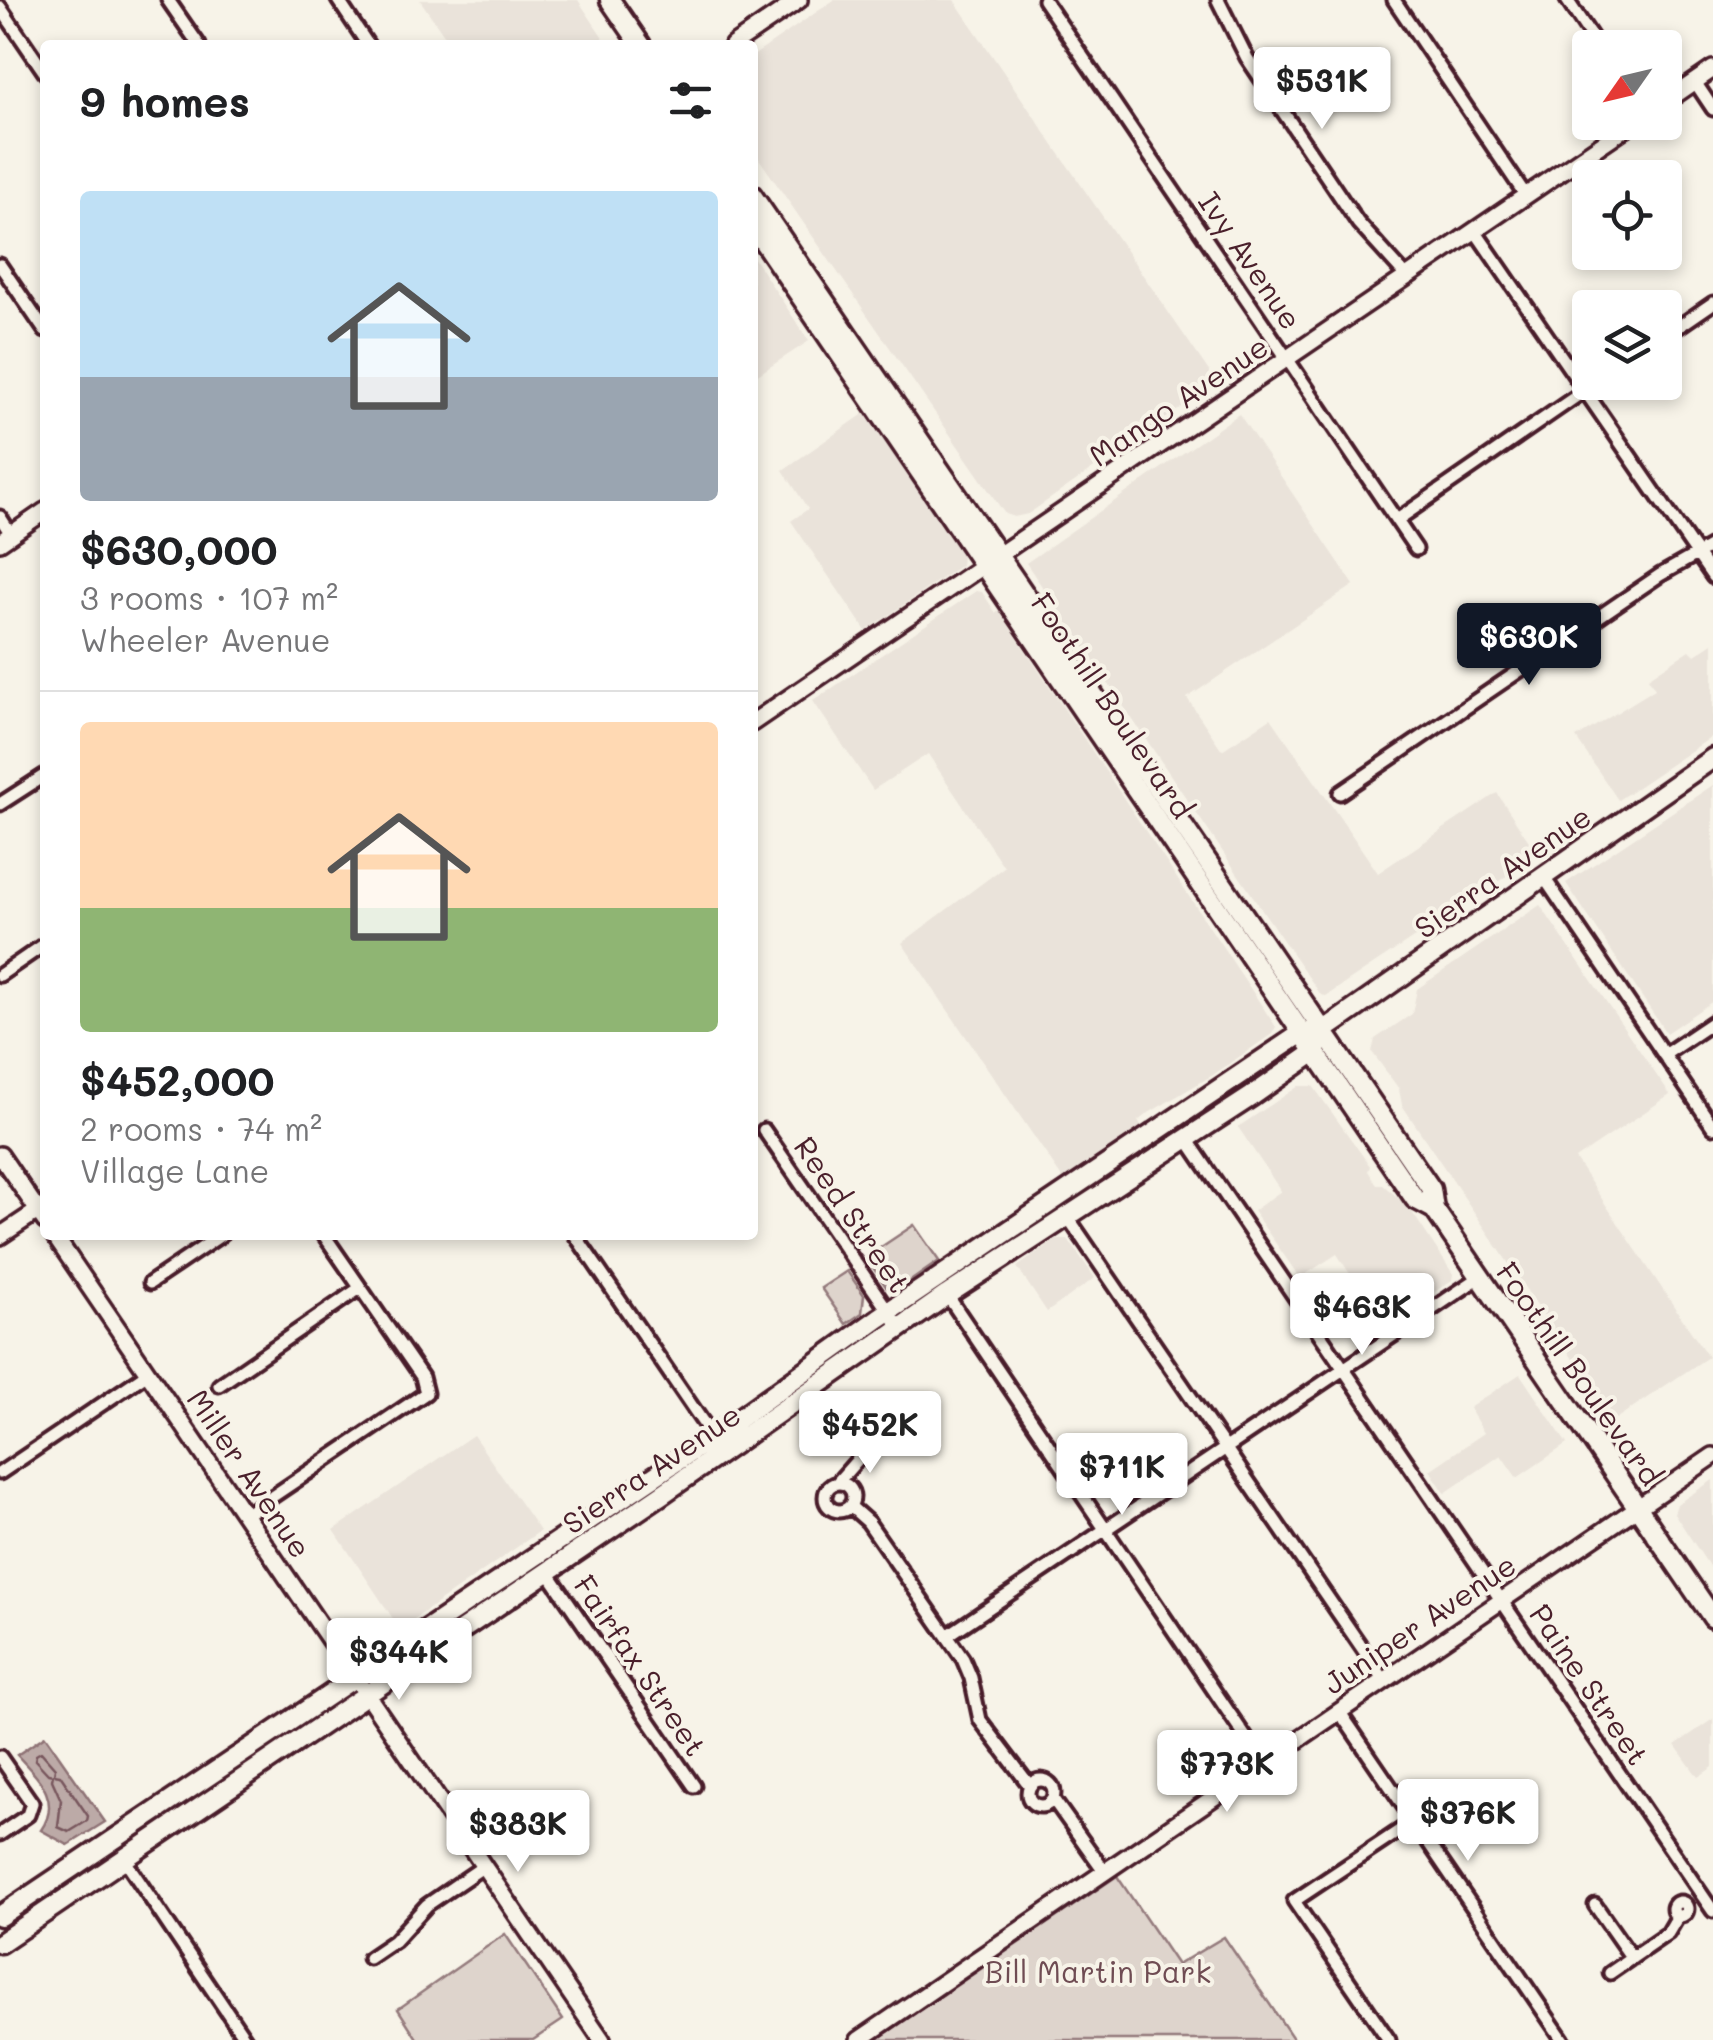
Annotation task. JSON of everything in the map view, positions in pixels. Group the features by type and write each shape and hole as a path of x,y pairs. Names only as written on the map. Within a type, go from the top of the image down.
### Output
{"main road":[{"path":"610,0 637,40"},
{"name":"Foothill Boulevard","path":"758,205 847,348 1314,1052 1415,1199 1434,1209"},
{"name":"Foothill Boulevard","path":"758,233 847,348 885,390 991,560 1431,1189 1434,1209 1713,1618"},
{"name":"Sierra Avenue","path":"1323,1032 1713,758"},
{"path":"1302,1033 1323,1032 1314,1052"},
{"name":"Sierra Avenue","path":"0,1944 708,1463 895,1320 1302,1033"},
{"name":"Sierra Avenue","path":"0,1916 712,1437 895,1320 947,1296 1314,1052"}],"street":[{"path":"168,0 196,40"},
{"path":"338,0 365,40"},
{"path":"740,40 799,0"},
{"name":"Ivy Avenue","path":"1044,0 1416,549"},
{"path":"1218,0 1247,58 1358,223 1407,277"},
{"path":"1394,0 1526,196"},
{"path":"1566,0 1587,30"},
{"path":"0,7 40,66"},
{"path":"1682,90 1713,69"},
{"path":"1694,82 1713,109"},
{"name":"Mango Avenue","path":"758,718 1608,140"},
{"path":"1475,231 1572,360"},
{"path":"0,265 40,324"},
{"path":"1682,324 1713,303"},
{"path":"1397,520 1572,400"},
{"path":"1601,400 1713,577"},
{"path":"0,517 6,538 40,514"},
{"path":"1340,793 1660,575 1713,545"},
{"path":"2,799 40,777"},
{"path":"1543,876 1713,1127"},
{"path":"0,975 40,947"},
{"path":"1664,1055 1713,1022"},
{"name":"Reed Street","path":"764,1130 895,1320"},
{"name":"Paine Street","path":"1187,1140 1713,1911"},
{"path":"0,1155 40,1209"},
{"path":"0,1236 40,1215"},
{"path":"1067,1216 1384,1680"},
{"name":"Miller Avenue","path":"57,1240 602,2040"},
{"path":"150,1283 213,1240"},
{"path":"244,1515 426,1392 422,1377 327,1240"},
{"path":"578,1240 712,1437"},
{"path":"947,1636 1480,1277"},
{"path":"219,1385 360,1288"},
{"name":"Reed Street","path":"947,1296 1264,1763"},
{"path":"0,1472 148,1372"},
{"path":"837,1483 846,1484 854,1499 850,1506 838,1511 827,1504 827,1491 859,1458 881,1444"},
{"name":"Juniper Avenue","path":"859,2040 1713,1456"},
{"path":"850,1506 868,1522 947,1636 971,1678 980,1720 1030,1786 1042,1780 1050,1783 1054,1799 1105,1872"},
{"name":"Fairfax Street","path":"547,1571 694,1786"},
{"path":"1339,1711 1563,2040"},
{"path":"0,1757 32,1803 28,1815 0,1834"},
{"path":"1389,2040 1294,1901 1414,1822"},
{"path":"124,1859 246,2040"},
{"path":"368,1958 394,1940 427,1904 484,1866"},
{"path":"1610,1973 1668,1932 1681,1910 1701,1893"},
{"path":"1594,1905 1632,1958"}],"shaded area":[{"path":"420,0 578,0 605,40 448,40"},
{"path":"834,0 954,0 1217,383 1028,514 1005,514 758,157 758,53"},
{"path":"758,264 809,341 758,374"},
{"path":"865,413 962,556 961,565 866,631 791,521 808,509 783,470"},
{"path":"1239,414 1354,585 1187,698 1222,750 1271,718 1378,873 1497,793 1538,855 1326,996 1321,995 1278,933 1026,563"},
{"path":"976,591 982,592 996,613 999,611 1276,1027 1272,1034 1213,1075 1147,1114 1138,1121 1141,1126 1063,1179 902,943 1004,867 928,754 873,790 813,701"},
{"path":"1713,643 1713,736 1618,800 1576,738 1655,689 1648,678 1690,650 1695,655"},
{"path":"1713,785 1713,1001 1666,1033 1566,883"},
{"path":"1540,905 1670,1095 1575,1159 1708,1357 1614,1420 1402,1105 1399,1089 1372,1052 1375,1039 1412,1014 1417,989"},
{"path":"1299,1086 1313,1086 1370,1166 1368,1171 1377,1185 1383,1185 1408,1206 1453,1274 1452,1280 1384,1326 1337,1254 1300,1278 1253,1211 1281,1191 1238,1127"},
{"path":"1068,1239 1095,1278 1047,1312 1017,1267 1056,1240"},
{"path":"1520,1374 1567,1444 1517,1478 1501,1455 1445,1493 1430,1470 1484,1433 1469,1408"},
{"path":"473,1435 540,1531 400,1629 334,1530"},
{"path":"1713,1480 1713,1572 1674,1513 1677,1504"},
{"path":"1713,1719 1713,1767 1698,1777 1675,1745"}],"green space":[{"path":"914,1225 939,1261 899,1289 887,1288 866,1257"},
{"path":"847,1271 864,1295 862,1313 846,1324 821,1288"},
{"name":"Bill Martin Park","path":"1117,1876 1177,1965 1224,1937 1294,2040 876,2040"},
{"path":"505,1934 563,2020 533,2040 418,2040 398,2009"}],"water":[{"path":"45,1736 105,1822 68,1845 41,1830 47,1819 48,1799 39,1781 17,1755"}]}
